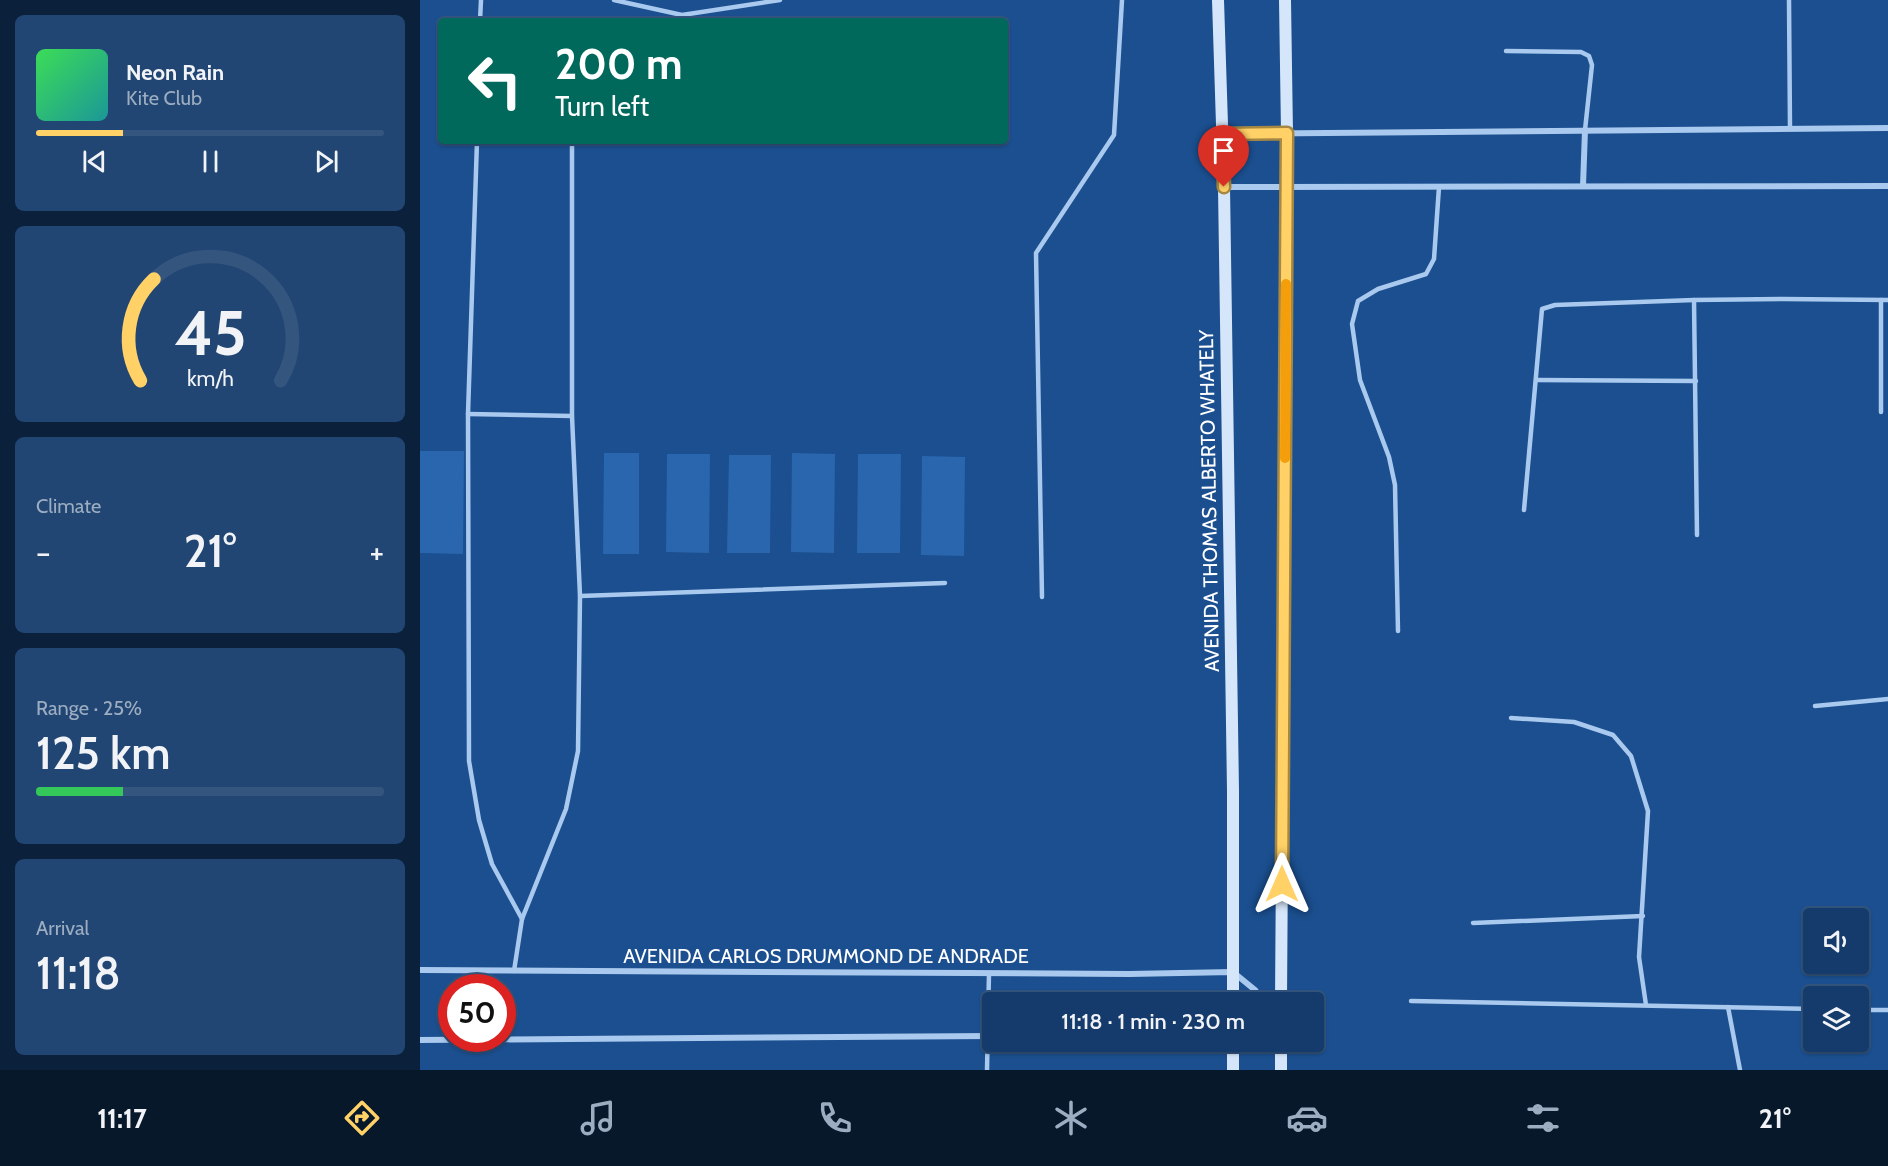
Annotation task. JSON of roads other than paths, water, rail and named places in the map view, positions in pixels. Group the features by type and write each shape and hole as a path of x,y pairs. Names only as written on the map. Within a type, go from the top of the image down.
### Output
{"main road":[{"name":"AVENIDA THOMAS ALBERTO WHATELY","path":"1218,0 1224,187 1233,791 1233,992"},
{"path":"1281,992 1287,187 1285,0"},
{"path":"1233,1052 1233,1070"},
{"path":"1280,1052 1281,1070"}],"street":[{"path":"1222,134 1888,128"},
{"path":"1583,186 1585,130"},
{"path":"1224,187 1888,186"},
{"name":"AVENIDA CARLOS DRUMMOND DE ANDRADE","path":"420,970 1174,974 1233,972"},
{"path":"1233,972 1256,992"},
{"path":"420,1040 982,1036"}],"lane":[{"path":"480,18 481,0"},
{"path":"614,0 682,15 780,0"},
{"path":"1042,597 1036,253 1114,135 1122,0"},
{"path":"1789,0 1790,129"},
{"path":"1506,51 1581,52 1588,56 1592,65 1585,130"},
{"path":"477,144 468,414 469,761 479,820 492,864 522,919"},
{"path":"514,971 522,919 566,808 578,751 580,596 572,416 572,144"},
{"path":"1398,631 1395,484 1389,457 1360,380 1352,324 1358,301 1378,289 1426,274 1434,259 1439,187"},
{"path":"1694,300 1697,535"},
{"path":"1524,510 1542,309 1555,305 1694,300 1888,300"},
{"path":"1881,300 1881,412"},
{"path":"1536,380 1696,381"},
{"path":"468,414 572,416"},
{"path":"580,596 945,583"},
{"path":"1815,706 1888,699"},
{"path":"1511,718 1574,722 1613,735 1631,756 1648,811 1639,957 1646,1005"},
{"path":"1473,923 1642,916"},
{"path":"989,973 989,992"},
{"path":"1411,1001 1803,1009"},
{"path":"1728,1007 1740,1070"},
{"path":"1869,1010 1888,1010"},
{"path":"987,1070 989,1052"}]}
